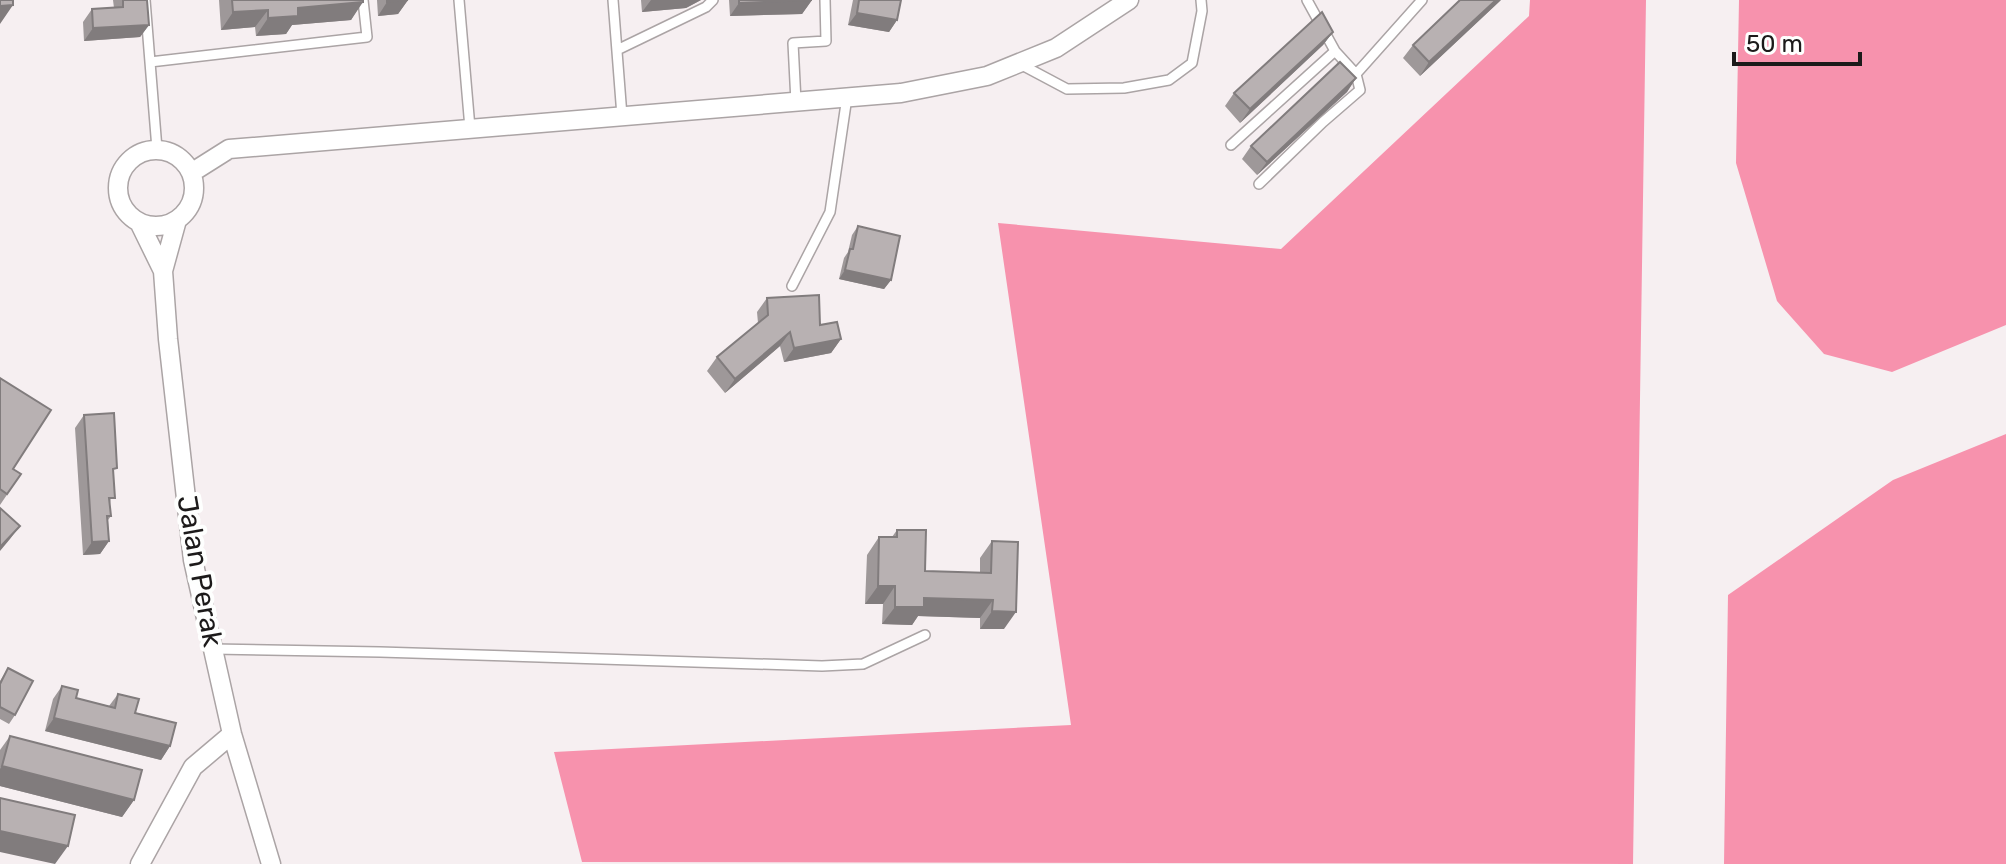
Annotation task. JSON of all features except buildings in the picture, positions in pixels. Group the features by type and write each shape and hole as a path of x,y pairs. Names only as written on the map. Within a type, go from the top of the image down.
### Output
{"street":[{"path":"191,173 229,149 901,93 987,76 1056,48 1129,0"},
{"path":"157,149 176,156 191,173 194,186 192,199 177,220 151,226 139,222 121,205 118,180 131,159 142,152 157,149"},
{"name":"Jalan Perak","path":"177,220 163,271 193,560 232,734 271,864"},
{"name":"Jalan Perak","path":"139,222 163,271"},
{"path":"140,864 193,767 232,734"}],"lane":[{"path":"145,0 157,149"},
{"path":"150,62 367,37 363,0"},
{"path":"459,0 470,128"},
{"path":"613,0 622,116"},
{"path":"617,50 706,7 713,0"},
{"path":"796,102 793,43 826,41 825,0"},
{"path":"1018,63 1067,89 1124,88 1169,80 1192,63 1202,11 1201,0"},
{"path":"1259,184 1360,90 1356,74 1335,51 1307,0"},
{"path":"1356,74 1422,0"},
{"path":"1231,145 1335,51"},
{"path":"792,286 830,212 847,97"},
{"path":"213,649 822,666 863,664 925,635"}],"shaded area":[{"path":"1530,0 1646,0 1633,864 582,862 554,752 1071,725 998,223 1281,249 1529,16"},
{"path":"1739,0 2006,0 2006,325 1892,372 1824,354 1777,301 1736,163"},
{"path":"2006,434 2006,864 1724,864 1728,595 1893,480"}]}
